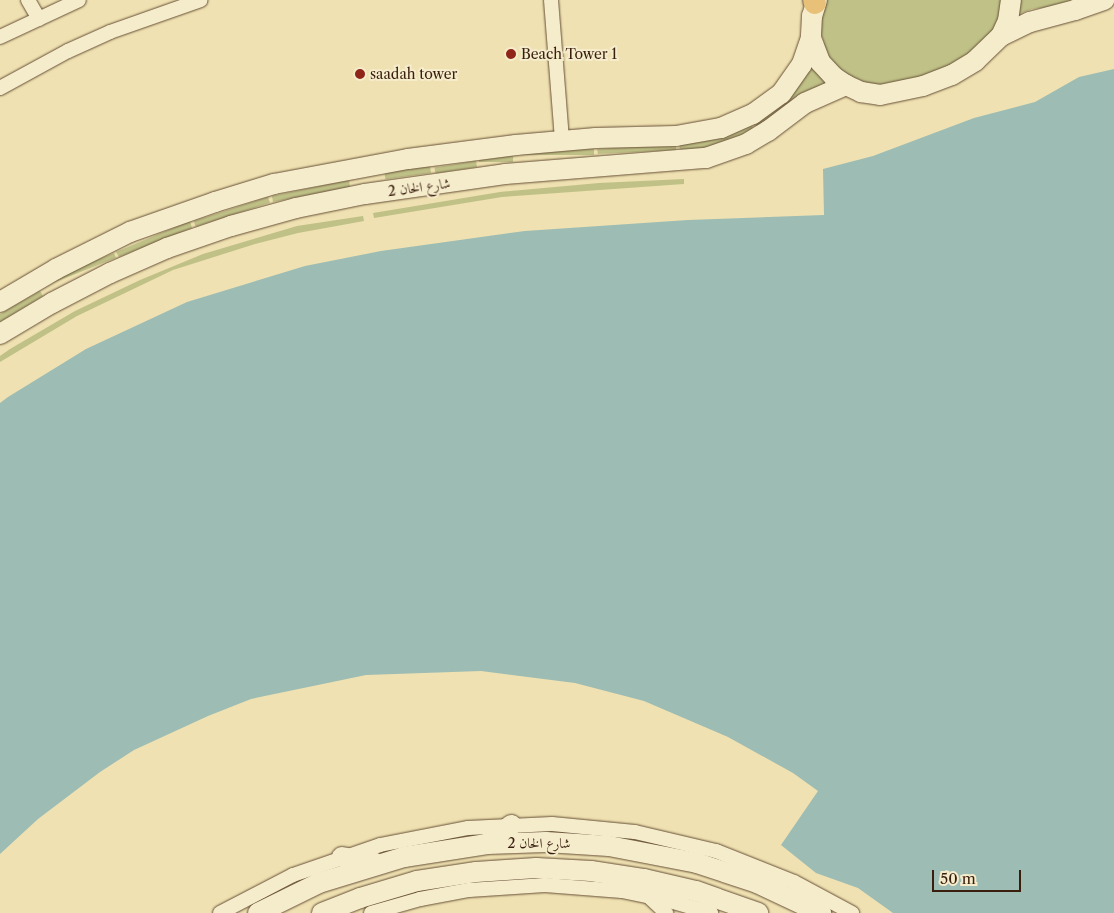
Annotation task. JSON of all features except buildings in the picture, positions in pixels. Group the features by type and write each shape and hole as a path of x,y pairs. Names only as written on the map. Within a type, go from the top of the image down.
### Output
{"main road":[{"path":"1001,36 1010,13 1011,0"},
{"path":"816,1 812,16 811,38 820,62 834,77 846,86 860,92 880,95 924,86 952,75 976,61 1001,36 1030,22 1104,0"},
{"name":"شارع الخان 2","path":"0,302 56,269 130,232 245,192 284,182 408,159 562,141 692,134 733,124 763,108 785,90 802,64 811,38"},
{"name":"شارع الخان 2","path":"0,334 52,303 103,277 167,248 231,226 296,208 365,194 505,174 706,158 746,144 768,131 805,103 846,86"},
{"path":"487,844 511,825"},
{"name":"شارع الخان 2","path":"258,913 319,884 377,864 431,851 487,844 569,842 640,850 728,872 816,910"},
{"path":"342,857 377,864"},
{"name":"شارع الخان 2","path":"322,913 360,898 417,882 476,872 536,868 591,871 644,879 696,891 758,913"},
{"path":"794,882 816,910"}],"street":[{"path":"28,0 39,19"},
{"path":"0,37 79,0"},
{"path":"0,88 68,51 110,32 201,0"},
{"path":"552,0 562,141"},
{"path":"220,913 278,882 342,857 380,845 438,833 511,825 580,825 662,837 716,851 794,882 852,913"},
{"path":"370,913 444,894 520,886 597,888 648,896 711,913"},
{"path":"648,896 666,913"}],"green space":[{"path":"826,0 1002,0 1001,13 994,29 983,43 955,63 932,74 883,85 868,85 848,77 828,57 820,30"},
{"path":"1020,0 1085,0 1032,9 1019,14"},
{"path":"812,65 829,83 807,91 757,129 754,122"},
{"path":"750,123 754,130 737,139 704,148 680,150 679,144"},
{"path":"676,144 676,150 598,154 597,149"},
{"path":"515,149 594,149 594,155 515,155"},
{"path":"479,156 513,156 513,162 479,162"},
{"path":"476,161 477,167 435,173 435,168"},
{"path":"430,166 431,173 385,179 384,172"},
{"path":"684,179 684,184 502,197 374,218 373,213 500,192 599,183"},
{"path":"349,180 350,187 273,202 272,196"},
{"path":"268,197 270,203 196,227 194,221"},
{"path":"363,216 364,221 298,233 255,244 173,270 77,316 0,362 0,356 10,349 75,311 140,280 203,254 297,226"},
{"path":"190,221 192,228 119,257 116,252"},
{"path":"114,253 116,258 42,288 40,283"},
{"path":"40,291 43,296 0,322 0,314"}],"water":[{"path":"1114,69 1114,913 893,913 858,888 816,873 781,845 818,791 793,773 728,737 644,701 575,683 481,671 366,675 251,699 208,716 134,750 100,772 38,819 0,854 0,403 8,397 86,349 187,302 305,266 381,251 525,231 688,220 824,215 823,169 873,156 974,118 1035,102 1079,77"}],"place":[{"name":"Beach Tower 1","path":"511,54"},
{"name":"saadah tower","path":"360,74"}]}
